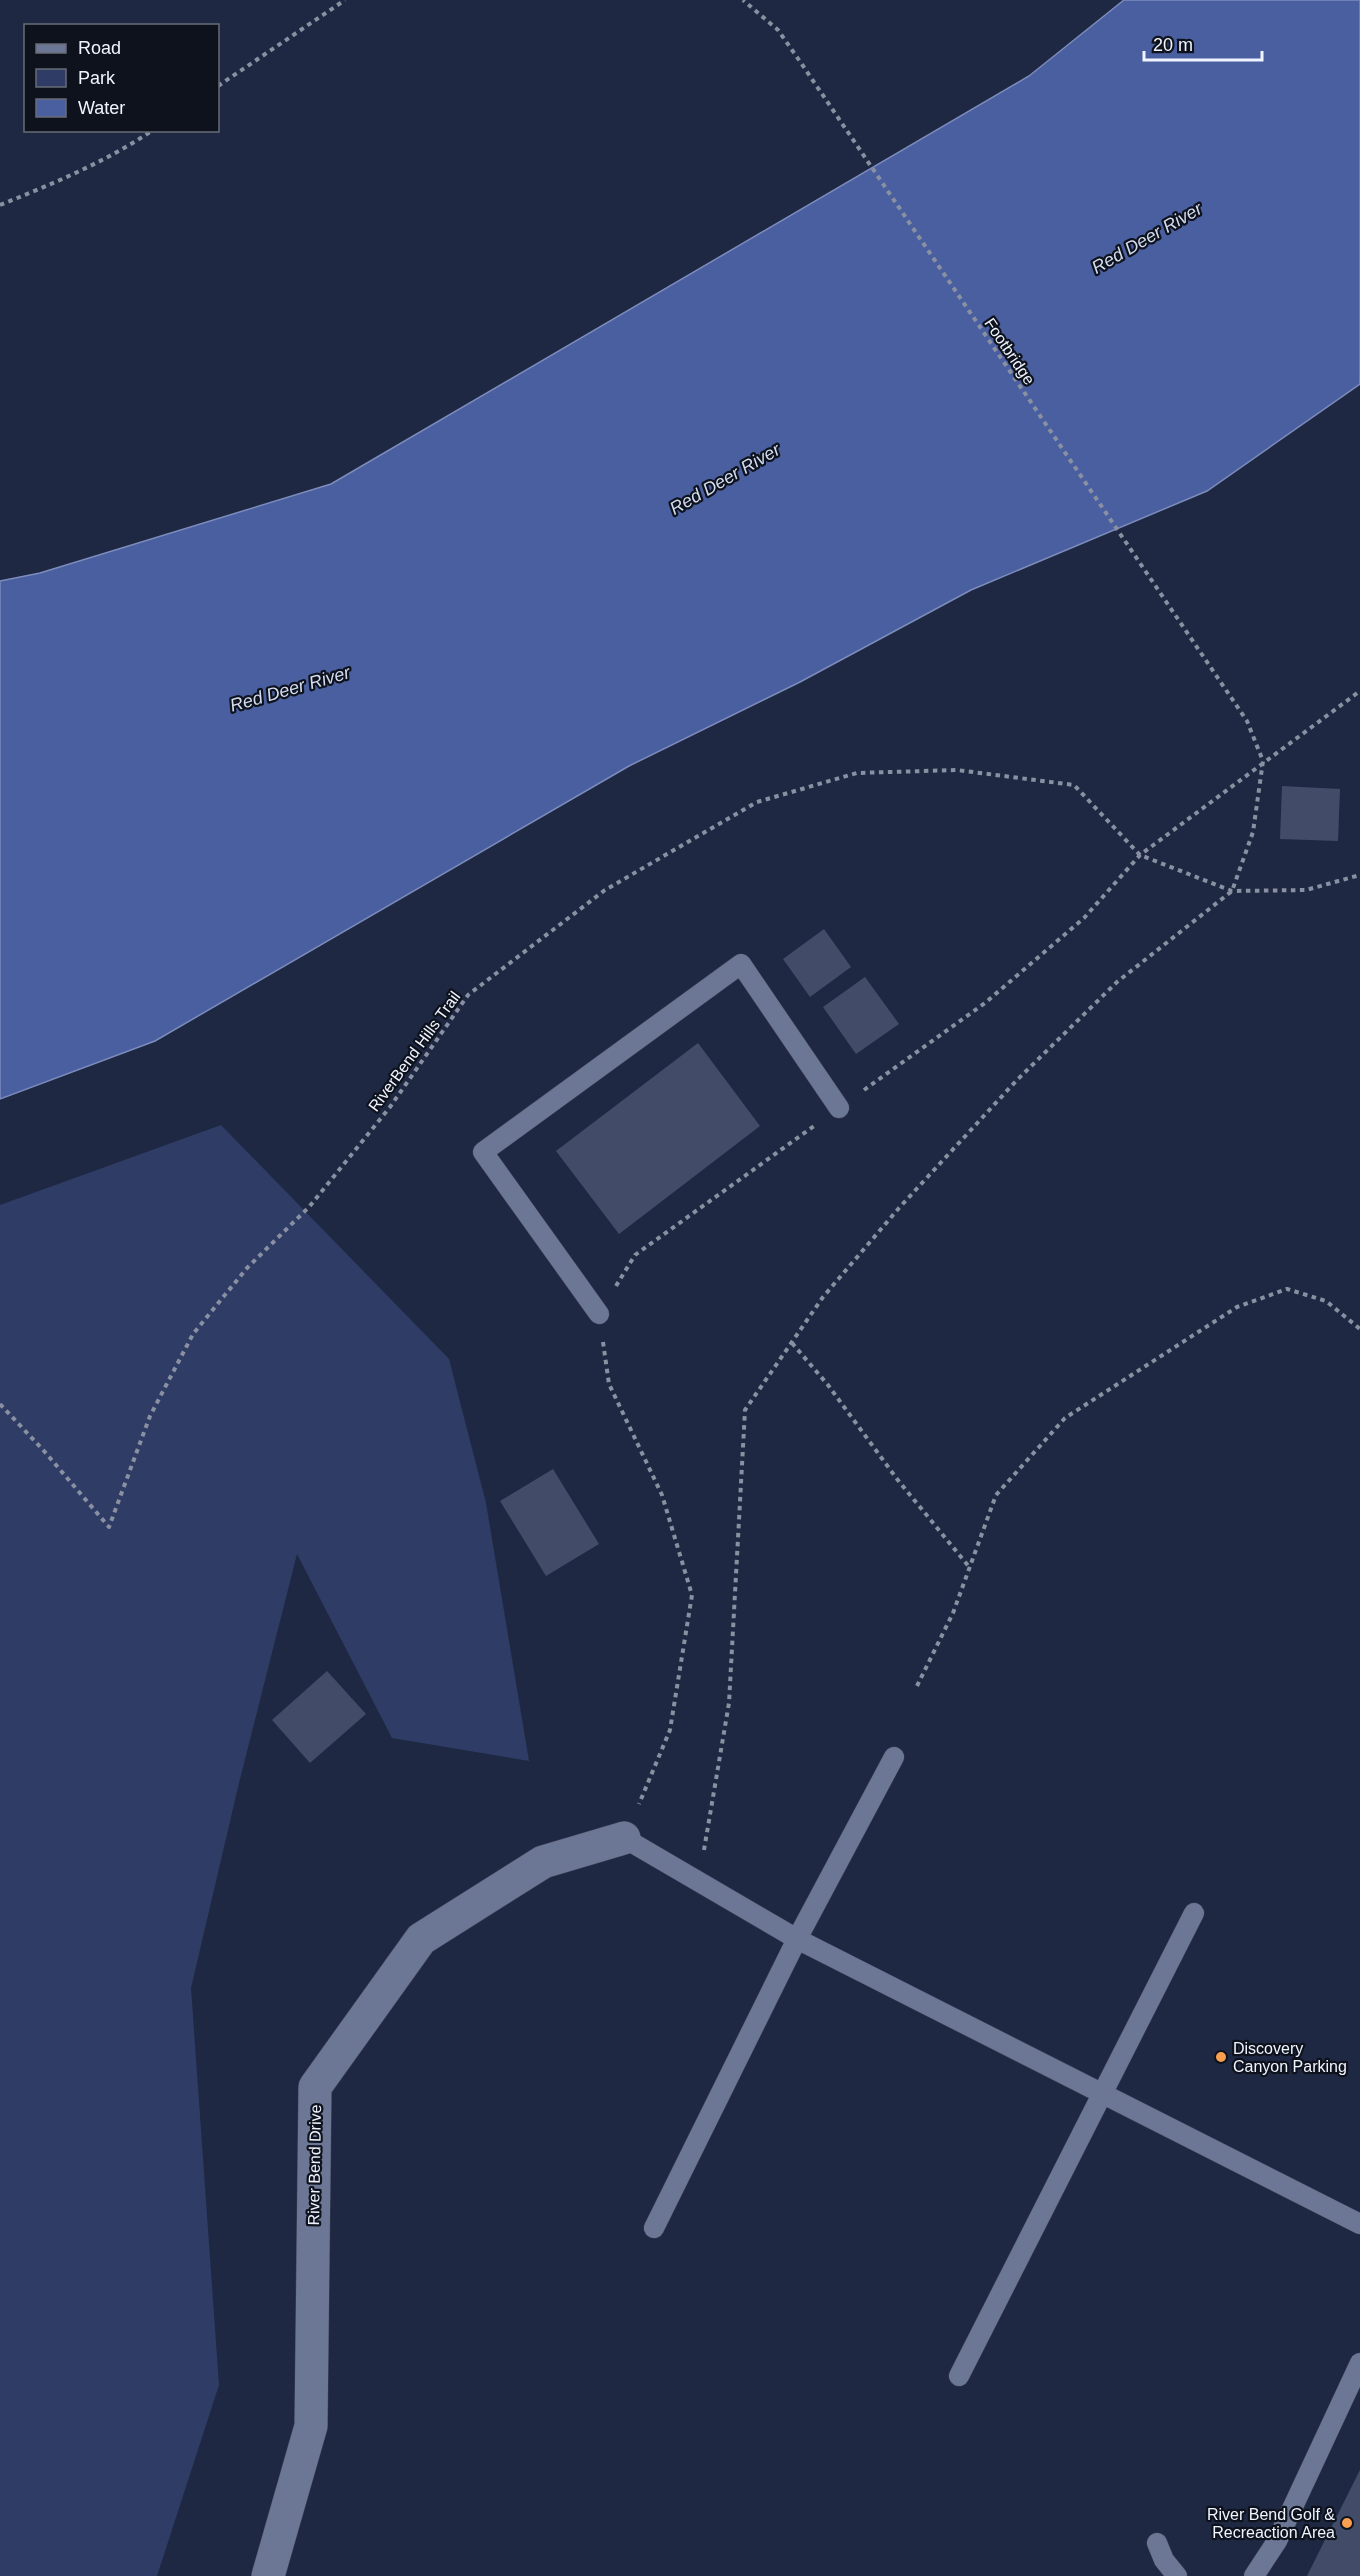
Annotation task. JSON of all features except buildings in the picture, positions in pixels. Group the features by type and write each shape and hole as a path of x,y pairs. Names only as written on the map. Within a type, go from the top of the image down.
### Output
{"street":[{"name":"River Bend Drive","path":"268,2576 311,2426 315,2087 421,1940 543,1862 624,1838"}],"lane":[{"path":"599,1314 483,1152 741,964 839,1108"},
{"path":"654,2228 797,1940 894,1757"},
{"path":"624,1838 797,1940 1360,2224"},
{"path":"959,2376 1194,1913"},
{"path":"1254,2576 1276,2541 1360,2363"},
{"path":"1157,2543 1164,2560 1177,2576"}],"path":[{"path":"219,85 345,0"},
{"name":"Footbridge","path":"743,0 778,30 1247,722 1263,761"},
{"path":"0,205 48,186 137,141 150,132"},
{"path":"624,1838 670,1730 692,1595 662,1495 609,1384 599,1314 635,1255 985,1003 1084,918 1140,855 1263,761 1360,691"},
{"path":"699,1883 729,1703 745,1410 823,1296 899,1208 1016,1081 1117,982 1232,891 1253,832 1263,761"},
{"name":"RiverBend Hills Trail","path":"0,1404 109,1527 150,1416 193,1334 247,1268 309,1207 390,1107 468,995 605,890 757,802 857,773 957,770 1074,785 1140,855"},
{"path":"1140,855 1232,891 1306,890 1360,875"},
{"path":"917,1686 953,1613 996,1495 1065,1418 1237,1307 1287,1289 1326,1301 1360,1329"},
{"path":"792,1342 828,1385 897,1479 970,1568"}],"green space":[{"path":"221,1125 449,1359 486,1503 529,1761 392,1738 297,1554 239,1783 191,1988 219,2385 157,2576 0,2576 0,1205"}],"water":[{"name":"Red Deer River","path":"1124,0 1360,0 1360,384 1207,491 971,590 800,682 629,766 155,1041 0,1099 0,581 40,573 331,484 1029,76"}],"place":[{"name":"Discovery Canyon Parking","path":"1221,2057"},
{"name":"River Bend Golf & Recreaction Area","path":"1347,2523"}]}
